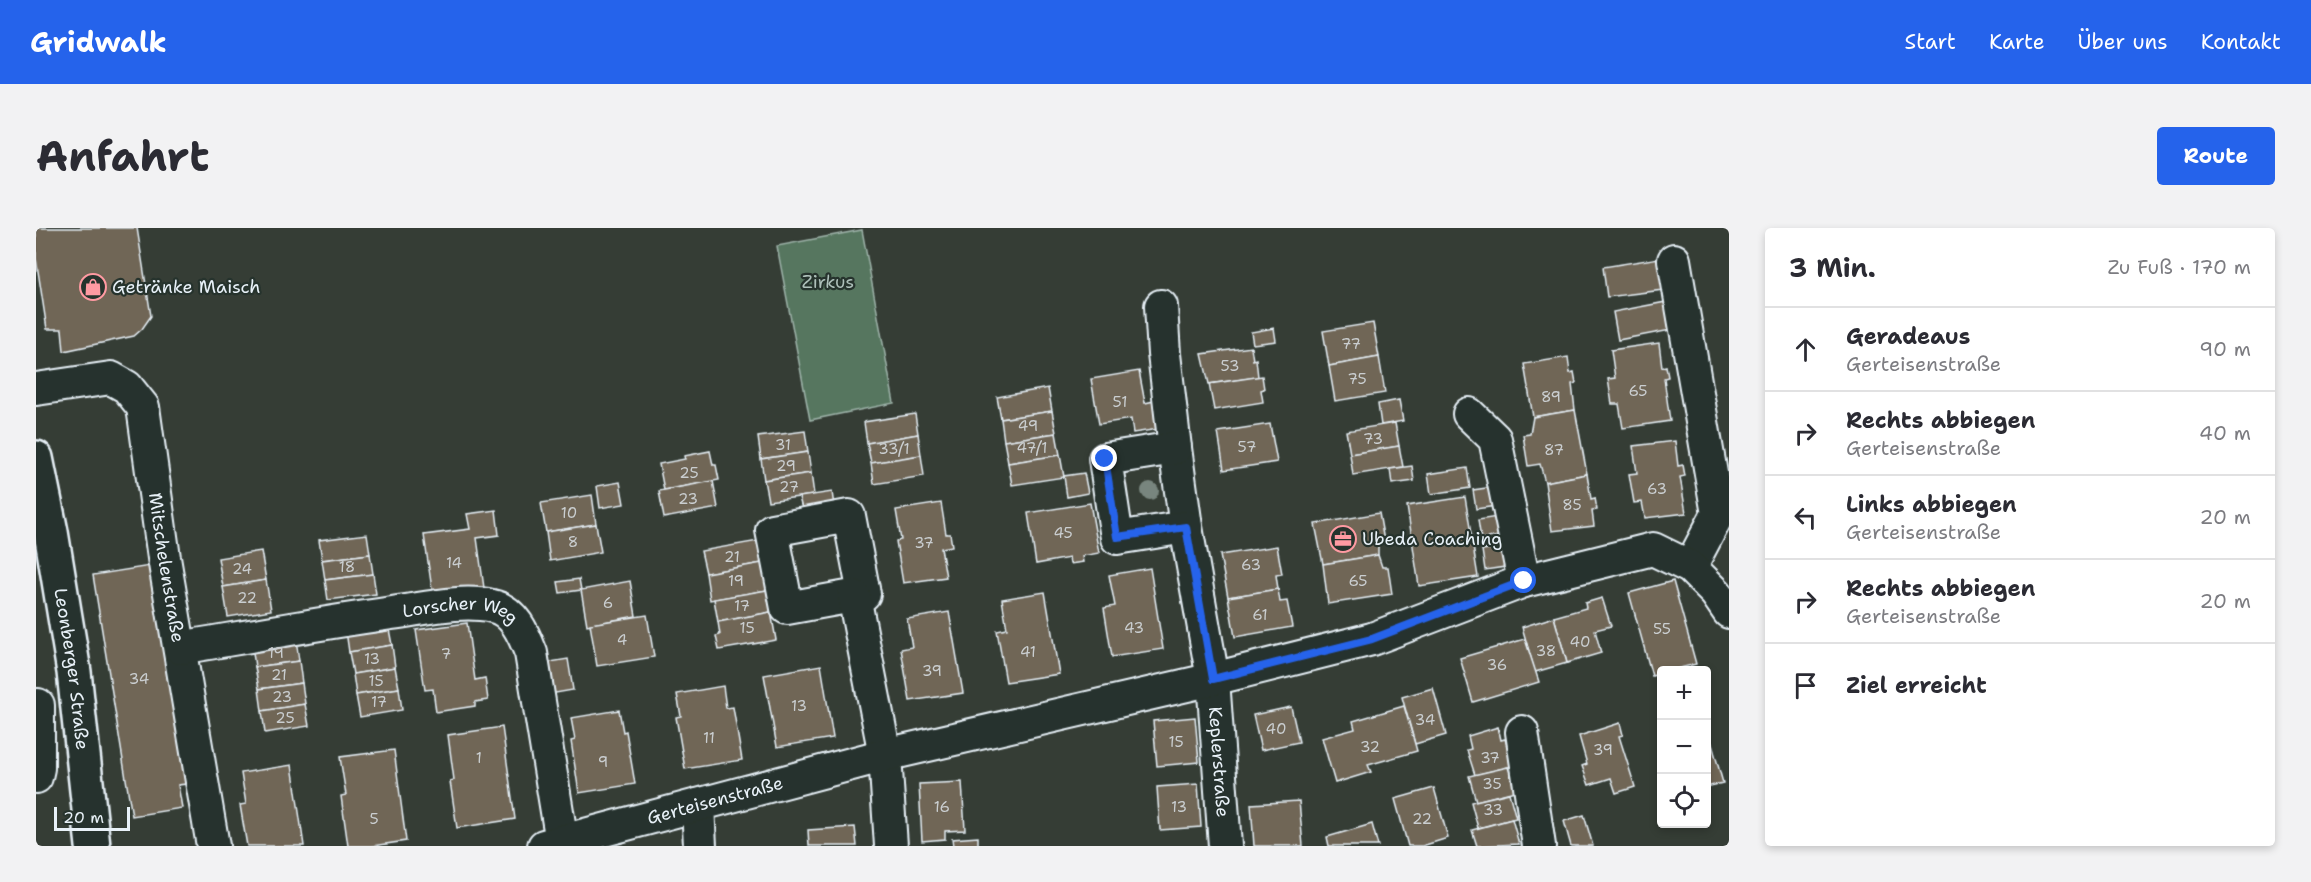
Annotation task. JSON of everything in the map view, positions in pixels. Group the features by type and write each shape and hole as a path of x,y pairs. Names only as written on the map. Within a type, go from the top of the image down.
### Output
{"main road":[{"name":"Leonberger Straße","path":"36,458 51,532 74,672 93,846"}],"street":[{"path":"1674,260 1723,512 1690,567"},
{"path":"1161,306 1164,354 1186,527 1213,679"},
{"name":"Mitschelenstraße","path":"36,389 111,378 128,387 142,407 164,558 213,846"},
{"path":"1469,414 1495,439 1524,581"},
{"path":"1175,448 1105,459 1117,537 1186,527"},
{"name":"Gerteisenstraße","path":"553,844 885,755 1213,679 1372,639 1524,581 1653,549 1690,567 1716,593 1729,612"},
{"path":"854,596 885,755 891,846"},
{"name":"Lorscher Weg","path":"180,648 334,621 450,605 494,606 512,617 523,633 531,653 553,844"},
{"name":"Keplerstraße","path":"1213,679 1225,846"},
{"path":"36,706 38,705 36,777"},
{"path":"1522,732 1539,846"},
{"path":"698,805 700,846"}],"green space":[{"name":"Zirkus","path":"862,230 894,403 810,420 777,246"}],"building":[{"name":"Getränke Maisch","path":"36,228 137,228 151,316 142,329 134,336 64,351 62,329 47,329 36,258"},
{"path":"1659,258 1663,290 1607,297 1603,267"},
{"path":"1666,302 1671,330 1618,340 1613,312"},
{"path":"1373,323 1379,357 1329,366 1323,331"},
{"path":"1274,328 1276,341 1253,344 1251,332"},
{"path":"1659,343 1662,367 1666,366 1668,377 1664,378 1670,421 1623,428 1619,404 1612,404 1608,379 1615,378 1611,350"},
{"path":"1251,347 1253,360 1256,359 1258,377 1209,384 1202,354"},
{"path":"1379,357 1385,393 1335,401 1329,366"},
{"path":"1568,357 1570,373 1574,372 1576,383 1572,384 1575,410 1533,417 1524,364"},
{"path":"1139,371 1145,403 1154,401 1159,429 1133,433 1131,419 1099,424 1091,379"},
{"path":"1262,376 1263,402 1214,410 1209,384"},
{"path":"1048,388 1052,411 1001,419 997,397"},
{"path":"1399,400 1403,421 1381,425 1378,404"},
{"path":"1575,410 1587,474 1545,482 1540,464 1528,466 1523,435 1530,434 1533,417"},
{"path":"1052,411 1056,433 1004,441 1001,419"},
{"path":"915,414 918,434 867,443 864,422"},
{"path":"1395,423 1399,446 1350,454 1346,431"},
{"path":"1270,424 1277,462 1224,470 1218,432"},
{"path":"805,431 808,452 761,459 758,437"},
{"path":"1056,433 1060,455 1008,463 1004,441"},
{"path":"918,434 921,455 871,463 867,443"},
{"path":"1675,441 1678,466 1683,465 1685,476 1680,477 1686,513 1645,518 1642,502 1634,503 1629,474 1637,473 1633,446"},
{"path":"1399,446 1403,467 1353,475 1350,454"},
{"path":"710,451 719,480 664,490 659,464"},
{"path":"808,452 811,473 764,480 761,459"},
{"path":"921,455 924,476 874,484 871,463"},
{"path":"1060,455 1064,477 1012,485 1008,463"},
{"path":"1412,466 1414,481 1392,484 1390,469"},
{"path":"1467,468 1470,488 1431,494 1428,474"},
{"path":"811,473 814,495 768,501 764,480"},
{"path":"1084,473 1088,493 1067,497 1064,476"},
{"path":"1587,474 1591,499 1595,498 1597,510 1592,511 1594,526 1552,531 1545,482"},
{"path":"713,481 718,508 664,518 659,491"},
{"path":"620,482 624,504 600,508 597,486"},
{"path":"1493,487 1496,506 1476,509 1473,490"},
{"path":"832,492 835,513 804,517 799,497"},
{"path":"592,495 596,524 546,532 541,503"},
{"path":"1465,497 1478,577 1419,586 1407,506"},
{"path":"941,503 946,534 950,534 952,546 941,548 946,577 903,583 896,541 901,540 896,510"},
{"path":"1090,503 1099,553 1082,556 1083,562 1070,564 1069,558 1036,564 1028,513"},
{"path":"496,510 499,535 477,538 484,588 433,596 424,535 470,529 467,514"},
{"path":"1379,513 1384,541 1378,542 1378,555 1323,564 1315,524"},
{"path":"1497,517 1500,536 1481,539 1478,520"},
{"path":"596,524 601,552 550,561 546,532"},
{"path":"367,534 370,554 322,560 319,540"},
{"path":"758,541 762,563 706,573 701,551"},
{"path":"1277,546 1282,574 1276,575 1278,589 1228,597 1220,555"},
{"path":"1502,547 1505,567 1485,570 1482,550"},
{"path":"261,551 266,580 223,587 218,558"},
{"path":"370,554 373,574 325,580 322,560"},
{"path":"1378,555 1382,567 1388,567 1392,594 1328,604 1323,564"},
{"path":"762,563 767,590 710,600 706,573"},
{"path":"150,566 186,784 178,785 182,808 132,816 93,575"},
{"path":"1150,568 1163,649 1112,657 1104,608 1115,606 1109,575"},
{"path":"373,574 376,594 328,600 325,580"},
{"path":"579,579 581,590 560,593 558,582"},
{"path":"266,580 271,610 228,617 223,587"},
{"path":"630,581 636,616 587,625 581,590"},
{"path":"1673,581 1696,664 1657,666 1657,674 1652,676 1629,593"},
{"path":"1278,589 1280,602 1287,601 1292,627 1235,637 1228,597"},
{"path":"767,590 771,612 718,622 714,599"},
{"path":"1045,592 1059,674 1006,682 997,631 1007,629 1002,599"},
{"path":"1602,598 1611,626 1595,630 1601,653 1567,663 1554,617 1586,608 1585,603"},
{"path":"771,612 776,640 719,650 716,636 720,635 718,622"},
{"path":"949,612 963,693 910,701 901,649 912,647 907,619"},
{"path":"647,615 654,657 597,666 590,624"},
{"path":"1554,617 1567,663 1535,672 1522,627"},
{"path":"467,623 475,680 485,678 488,700 475,702 475,706 436,712 433,689 425,690 416,630"},
{"path":"388,624 392,645 349,652 346,631"},
{"path":"296,639 299,661 255,667 252,645"},
{"path":"1525,639 1539,682 1473,702 1460,658"},
{"path":"392,645 395,667 353,674 349,652"},
{"path":"568,659 573,690 550,694 544,663"},
{"path":"299,661 302,683 259,689 255,667"},
{"path":"821,665 833,738 777,747 764,675"},
{"path":"395,667 399,688 356,695 353,674"},
{"path":"302,683 305,704 262,711 259,689"},
{"path":"723,686 726,708 733,707 742,760 685,769 676,717 681,716 677,694"},
{"path":"399,688 402,710 360,717 356,695"},
{"path":"1433,688 1446,735 1415,744 1402,697"},
{"path":"305,704 309,726 265,733 262,711"},
{"path":"1404,706 1417,751 1368,765 1371,772 1335,783 1322,738 1355,729 1353,721"},
{"path":"1291,707 1299,742 1261,750 1253,715"},
{"path":"619,710 623,732 626,731 635,784 579,793 571,741 575,740 571,718"},
{"path":"1195,717 1199,762 1157,766 1153,721"},
{"path":"1620,723 1623,735 1619,736 1635,787 1616,793 1611,778 1589,785 1582,766 1587,764 1579,736"},
{"path":"502,727 515,819 457,828 450,781 454,780 448,735"},
{"path":"1498,727 1501,740 1505,739 1513,766 1475,775 1467,750 1471,749 1468,736"},
{"path":"1711,741 1723,783 1711,786"},
{"path":"394,750 406,841 372,846 348,846 341,796 346,795 340,757"},
{"path":"292,765 304,846 247,846 240,805 246,804 241,773"},
{"path":"1508,767 1515,791 1476,801 1469,776"},
{"path":"962,782 965,830 945,831 945,839 922,841 919,784"},
{"path":"1198,784 1201,827 1160,830 1157,787"},
{"path":"1434,788 1448,838 1422,846 1408,846 1395,799"},
{"path":"1509,793 1516,818 1478,828 1471,802"},
{"path":"1299,801 1303,846 1254,846 1251,804"},
{"path":"1584,815 1593,846 1571,846 1564,821"},
{"path":"1512,819 1519,844 1477,846 1472,830"},
{"path":"1372,824 1378,846 1329,846 1327,837"},
{"path":"855,827 857,846 809,846 808,830"},
{"path":"978,837 978,846 953,846 952,839"}],"place":[{"name":"Getränke Maisch","path":"93,287"},
{"name":"Ubeda Coaching","path":"1343,539"}],"route":[{"path":"1105,459 1117,537 1186,527 1213,679 1372,639 1524,581"}]}
